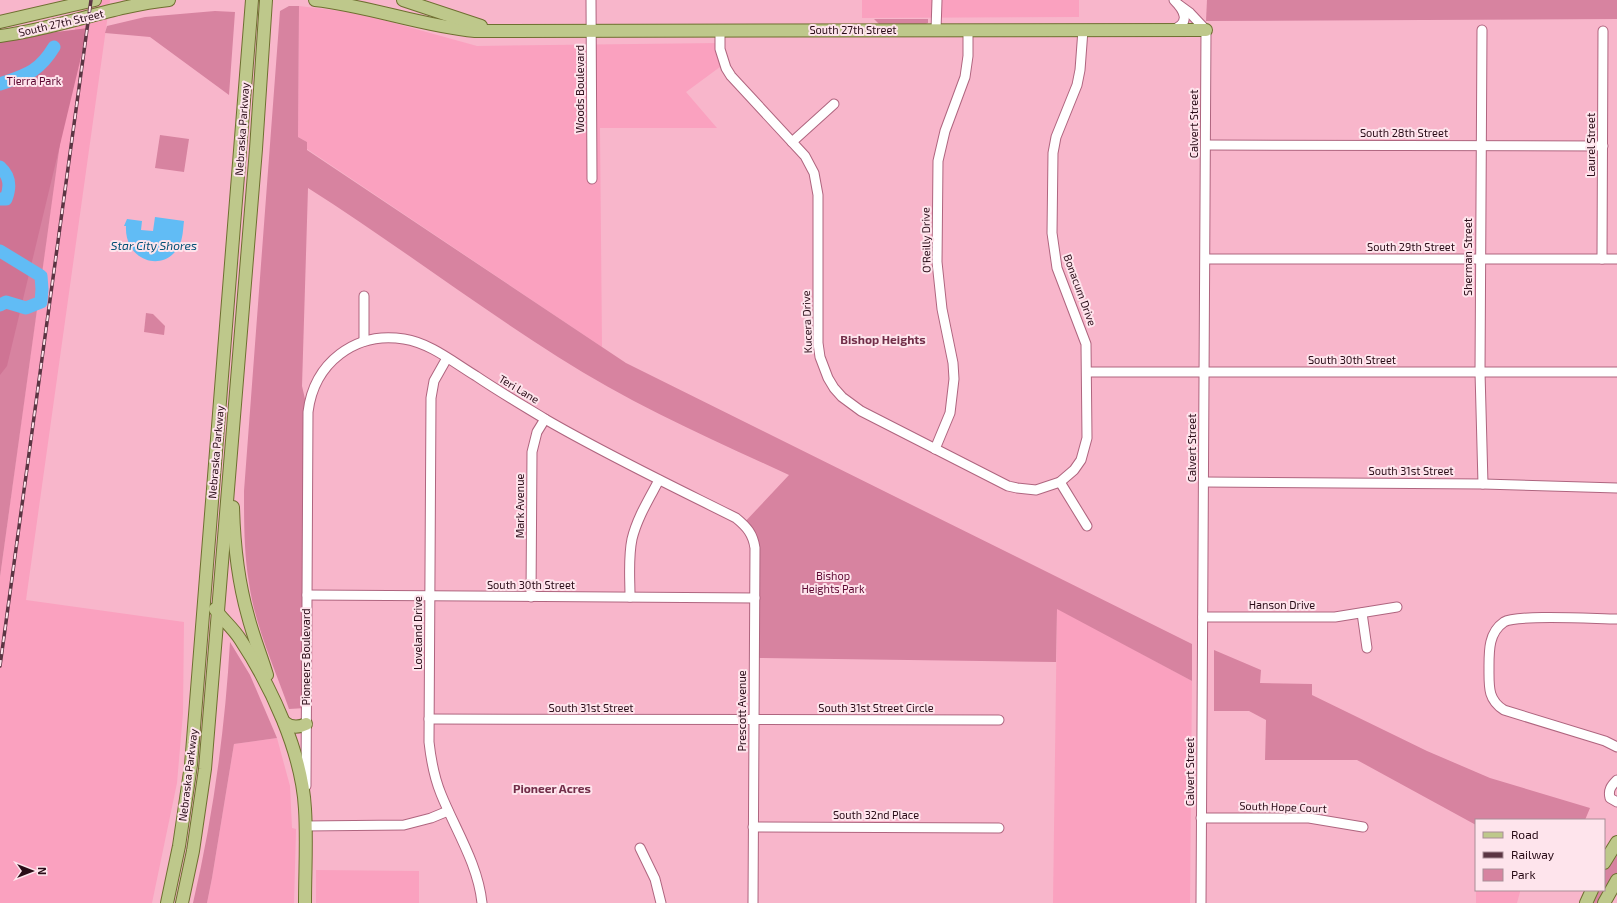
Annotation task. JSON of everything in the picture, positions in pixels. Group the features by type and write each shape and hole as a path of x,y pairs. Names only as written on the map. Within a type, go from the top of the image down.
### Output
{"main road":[{"name":"South 27th Street","path":"0,22 95,0"},
{"name":"South 27th Street","path":"0,36 46,28 133,6 169,0"},
{"name":"Nebraska Parkway","path":"167,903 179,846 191,765 252,0"},
{"name":"Nebraska Parkway","path":"182,903 193,851 203,784 233,430 266,0"},
{"name":"South 27th Street","path":"315,0 359,6 411,20 459,30 1206,30"},
{"name":"South 27th Street","path":"403,0 474,25 499,31"},
{"path":"411,20 419,13 435,11"},
{"path":"233,430 236,558 248,616 297,761 305,809"},
{"path":"210,532 210,594 218,612 244,645 281,717 287,725 296,727 306,724"},
{"name":"Pioneers Boulevard","path":"304,903 305,809"},
{"path":"1605,861 1617,842"},
{"path":"1604,903 1617,880"},
{"path":"1586,903 1592,891"}],"street":[{"name":"Woods Boulevard","path":"591,0 592,179"},
{"path":"936,30 938,0"},
{"path":"1171,30 1180,26 1184,21 1184,15 1176,2"},
{"path":"1176,2 1190,13 1206,30"},
{"name":"O'Reilly Drive","path":"935,449 950,413 954,379 953,363 942,309 937,262 938,161 943,137 964,77 968,30"},
{"name":"Bonacum Drive","path":"1060,482 1074,470 1085,449 1087,438 1088,372 1086,344 1057,268 1052,234 1053,153 1056,137 1077,85 1080,70 1083,30"},
{"name":"Calvert Street","path":"1201,903 1206,259 1206,30"},
{"name":"Sherman Street","path":"1482,30 1480,372 1483,484"},
{"name":"Kucera Drive","path":"720,31 722,59 731,76 792,142 809,163 817,184 818,343 820,357 825,373 834,388 851,405 935,449 1017,488 1036,490 1060,482"},
{"name":"Laurel Street","path":"1602,259 1603,31"},
{"path":"792,142 834,104"},
{"name":"South 28th Street","path":"1206,145 1602,146"},
{"name":"South 29th Street","path":"1206,259 1617,259"},
{"path":"364,296 364,341"},
{"name":"Teri Lane","path":"308,412 310,398 317,381 329,363 343,351 364,341 380,338 405,339 430,348 545,419 659,480 736,518 743,524"},
{"name":"Loveland Drive","path":"447,358 438,371 432,390 429,719 431,760 438,787 472,864 478,881 482,903"},
{"name":"South 30th Street","path":"1088,372 1617,372"},
{"name":"Pioneers Boulevard","path":"305,809 308,412"},
{"name":"Mark Avenue","path":"531,597 532,452 537,432 545,419"},
{"path":"630,597 630,552 632,538 636,525 659,480"},
{"path":"1060,482 1087,526"},
{"name":"South 31st Street","path":"1204,482 1483,484 1617,488"},
{"name":"Prescott Avenue","path":"743,524 749,530 754,539 753,903"},
{"name":"South 30th Street","path":"307,595 755,598"},
{"name":"Hanson Drive","path":"1203,617 1316,618 1362,613 1397,607"},
{"path":"1362,613 1367,648"},
{"path":"1617,619 1521,618 1504,622 1493,634 1489,647 1489,687 1493,702 1512,714 1604,741 1617,747"},
{"name":"South 31st Street","path":"429,719 754,720"},
{"name":"South 31st Street Circle","path":"754,720 999,720"},
{"path":"1617,780 1612,785 1609,794 1610,798 1617,802"},
{"path":"305,826 404,825 431,818 448,810"},
{"name":"South Hope Court","path":"1202,818 1308,818 1363,827"},
{"name":"South 32nd Place","path":"753,827 999,828"},
{"path":"640,848 655,879 661,903"}],"shaded area":[{"path":"79,0 110,0 26,600 184,622 183,713 177,783 152,903 0,903 0,577"},
{"path":"862,0 1079,0 1079,17 862,18"},
{"path":"299,6 358,13 477,46 720,43 724,64 686,92 717,128 600,128 602,347 307,149 307,142 298,137"},
{"path":"1057,608 1192,681 1190,903 1053,903"},
{"path":"277,738 290,786 292,828 296,829 294,903 207,903 234,744"},
{"path":"316,870 419,871 419,903 316,903"},
{"path":"1476,891 1520,891 1517,903 1476,903"}],"green space":[{"path":"1207,0 1617,0 1617,19 1206,21"},
{"name":"Bishop Heights Park","path":"289,6 299,6 298,137 307,142 307,150 626,363 1192,644 1192,681 1057,609 1056,662 755,658 755,548 743,524 789,475 672,420 586,374 526,336 308,188 302,386 308,412 306,708 289,709 266,647 252,599 247,572 245,549 244,491 280,11"},
{"path":"215,11 235,12 229,95 150,37 105,33 107,26 145,17"},
{"path":"874,19 928,19 928,23 923,25 880,25"},
{"name":"Tierra Park","path":"88,28 7,366 0,375 0,39"},
{"name":"Tierra Park","path":"75,35 0,577 0,53"},
{"path":"160,135 189,139 184,172 155,168"},
{"path":"146,313 153,314 165,326 164,335 144,332"},
{"path":"230,642 250,675 277,738 234,744 207,903 193,903 207,838 217,773 225,708"},
{"path":"1214,650 1261,670 1260,683 1312,684 1312,695 1427,751 1490,778 1590,808 1585,819 1475,819 1475,824 1357,760 1265,760 1266,720 1249,711 1214,711"},
{"path":"1617,842 1617,880 1604,903 1586,903 1592,891 1605,891 1605,861"}],"water":[{"name":"Star City Shores","path":"155,217 184,221 179,246 172,255 164,260 155,261 146,260 131,248 127,238 126,226 124,226 127,219 142,221 141,230 153,231"}],"waterway":[{"path":"0,84 31,72 43,62 54,47"},
{"path":"0,167 6,174 9,182 9,190 6,199 0,199"},
{"path":"0,251 41,276 42,289 41,302 26,308 6,302 0,305"}],"railway":[{"path":"0,666 91,0"}],"district":[{"name":"Bishop Heights","path":"883,340"},
{"name":"Pioneer Acres","path":"552,789"}]}
